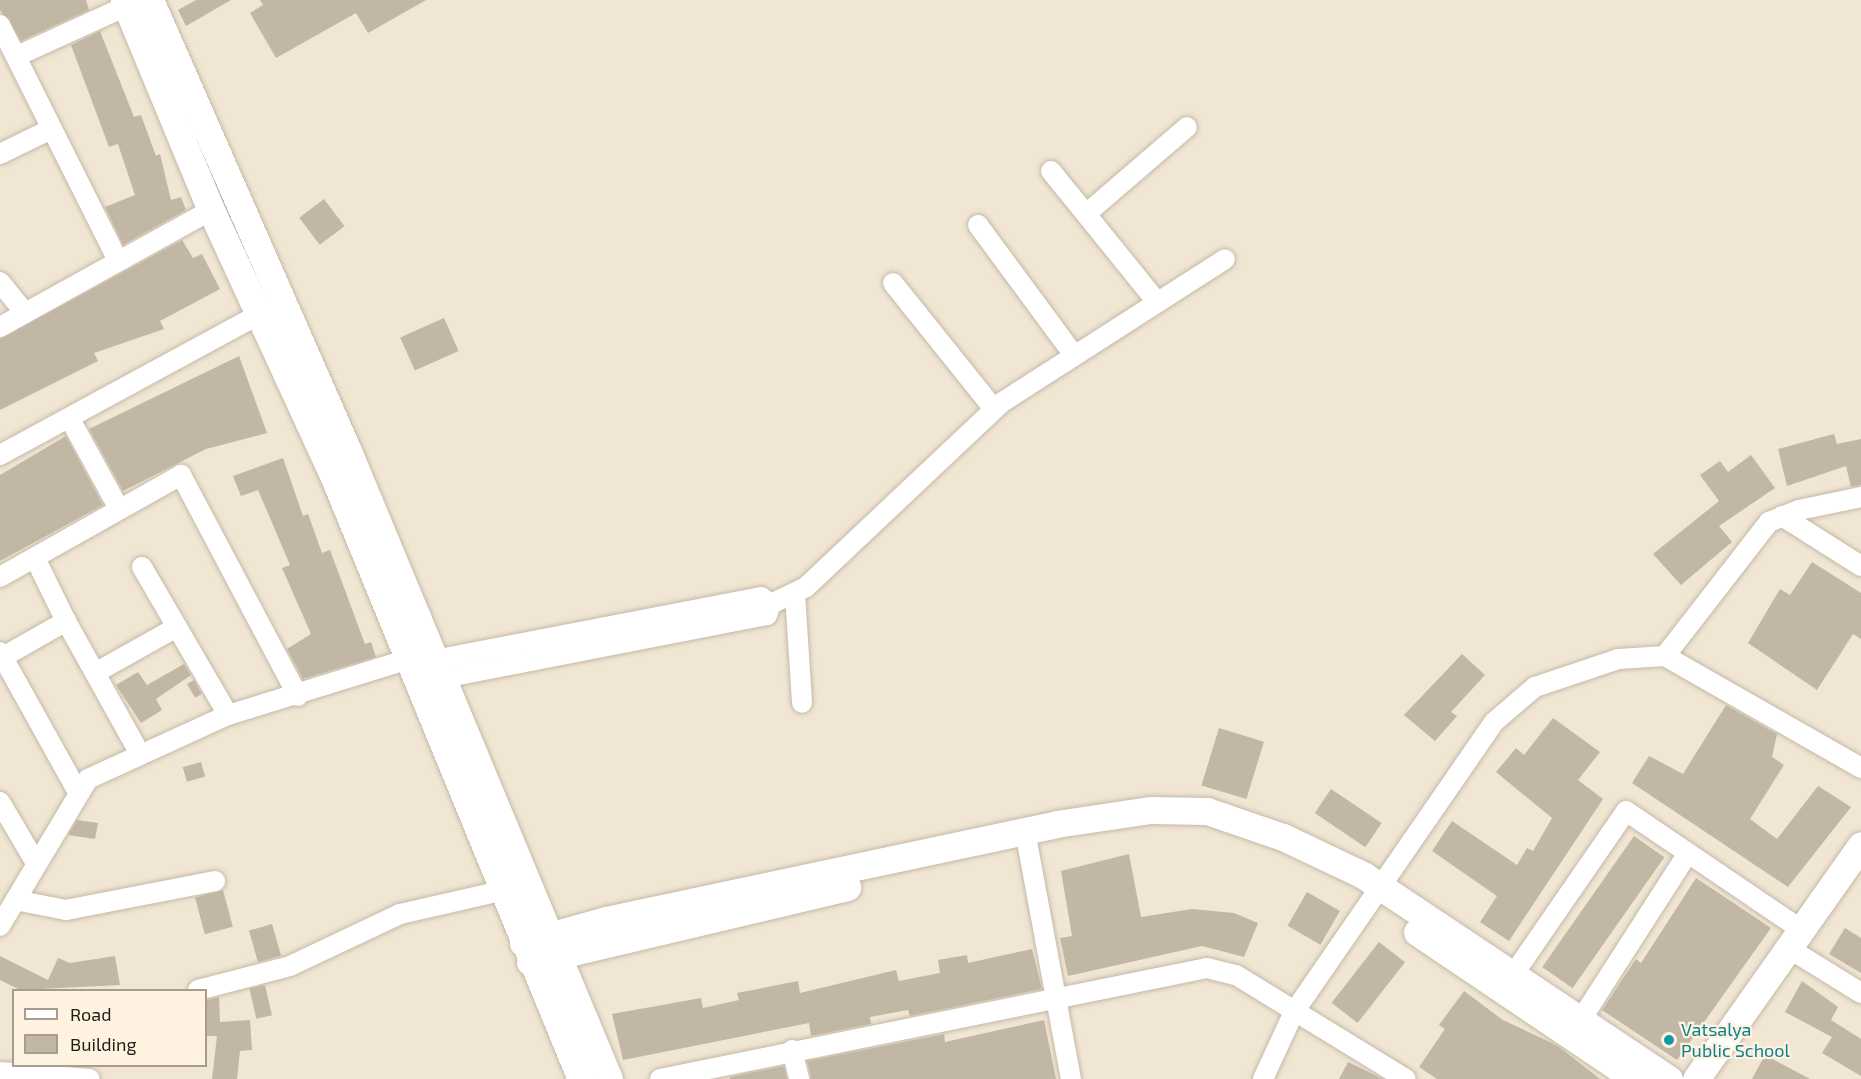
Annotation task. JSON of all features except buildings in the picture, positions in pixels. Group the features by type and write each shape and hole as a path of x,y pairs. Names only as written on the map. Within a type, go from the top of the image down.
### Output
{"street":[{"path":"16,56 133,2"},
{"path":"133,2 210,210 273,308"},
{"path":"133,2 273,308 429,662 516,887 553,945 609,1079"},
{"path":"0,24 117,259"},
{"path":"1086,214 1187,127"},
{"path":"0,154 51,129"},
{"path":"1051,171 1157,302"},
{"path":"0,327 117,259 210,210"},
{"path":"978,225 1074,355"},
{"path":"0,926 78,792 88,780 228,715 429,662 761,597 771,604 795,594 994,409 1074,355 1225,260"},
{"path":"0,282 25,314"},
{"path":"893,283 994,409"},
{"path":"0,455 273,308"},
{"path":"70,419 119,509"},
{"path":"0,577 181,475 298,696"},
{"path":"1665,656 1757,532 1782,516 1861,497"},
{"path":"1782,516 1861,566"},
{"path":"35,558 66,621 140,754"},
{"path":"142,567 228,715"},
{"path":"795,594 802,703"},
{"path":"66,621 1,655 78,792"},
{"path":"95,674 177,627"},
{"path":"1263,1079 1294,1012 1378,895 1494,722 1535,687 1618,659 1665,656 1861,768"},
{"path":"429,662 516,887 527,953 580,1079"},
{"path":"0,802 36,863"},
{"path":"1514,975 1626,811 1688,853 1861,993"},
{"path":"527,953 553,945 1026,838 1150,825 1192,825 1285,854 1378,895 1514,975 1582,1018 1669,1079"},
{"path":"1026,838 1059,999 1071,1079"},
{"path":"1718,1079 1861,845"},
{"path":"1582,1018 1688,853"},
{"path":"1696,1079 1799,945 1861,878"},
{"path":"15,900 66,910 215,881"},
{"path":"202,989 290,966 400,914 516,887"},
{"path":"1378,895 1520,1007 1635,1079"},
{"path":"660,1079 792,1050 1207,968 1236,975 1406,1079"},
{"path":"792,1050 799,1079"},
{"path":"0,1072 90,1079"}],"place":[{"name":"Vatsalya Public School","path":"1669,1040"}]}
